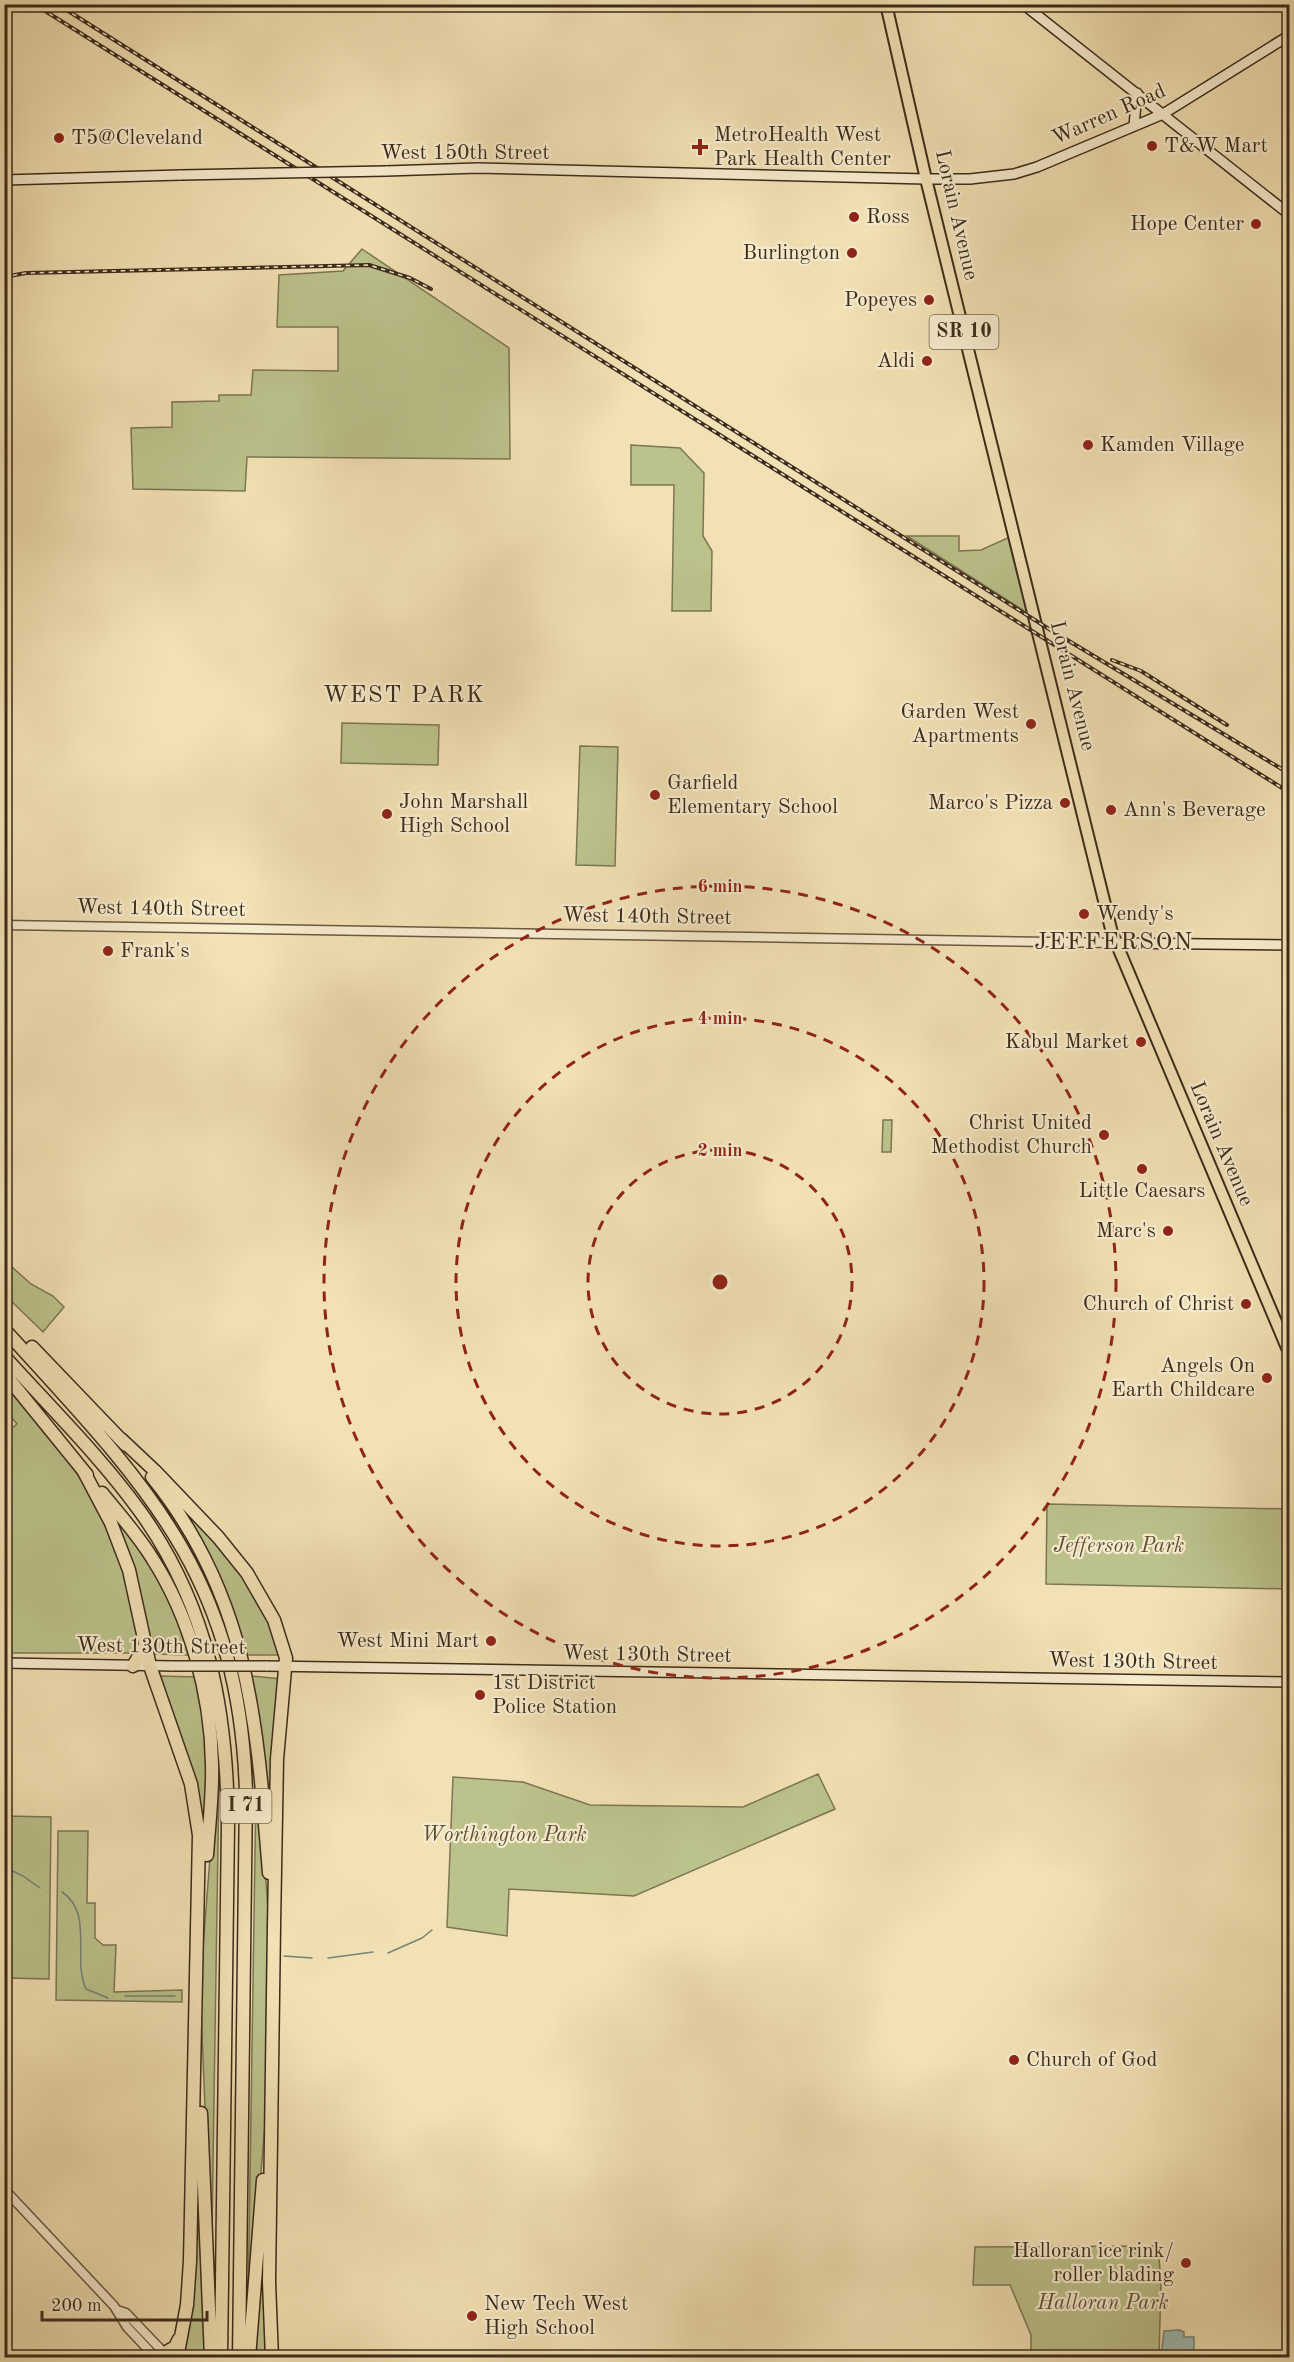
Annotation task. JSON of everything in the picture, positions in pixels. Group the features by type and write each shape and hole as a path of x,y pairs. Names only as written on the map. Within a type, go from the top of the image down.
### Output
{"highway":[{"path":"4,1320 218,1537 247,1573 274,1620 285,1650 287,1666 278,1746 274,1925 269,2282 272,2358"},
{"name":"I 71","path":"4,1329 119,1456 171,1526 204,1587 221,1632 234,1678 243,1731 246,1802 239,2358"},
{"name":"I 71","path":"4,1356 103,1465 152,1530 174,1566 195,1612 216,1680 225,1739 228,1824 221,2358"},
{"path":"4,1373 157,1566 185,1627 204,1692 210,1726 212,1781 198,1979"},
{"path":"121,1439 156,1482 189,1532 216,1584 237,1639 248,1679 257,1736 274,1925"},
{"path":"82,1470 105,1510 124,1553 150,1666 190,1784 198,1818 200,1847 197,2043 189,2289 177,2358"},
{"path":"133,1666 146,1644"},
{"path":"197,2043 212,2358"},
{"path":"249,2358 271,2092"},
{"path":"163,2356 177,2345 183,2326"}],"main road":[{"name":"Lorain Avenue","path":"886,4 926,179 1115,943 1290,1355"},
{"path":"1023,4 1290,215"},
{"name":"Warren Road","path":"926,179 970,179 1014,174 1037,167 1163,114 1290,35"},
{"path":"1134,126 1137,93"},
{"name":"West 150th Street","path":"4,180 478,168 926,179"},
{"name":"West 140th Street","path":"1115,943 1290,945"},
{"name":"West 130th Street","path":"4,1663 1290,1682"}],"street":[{"name":"West 140th Street","path":"4,925 1115,943"},
{"path":"4,2189 117,2310 126,2313 163,2356"}],"green space":[{"path":"362,249 509,348 510,459 247,457 245,491 133,489 131,428 172,427 172,402 219,401 219,395 251,395 253,370 338,371 338,327 277,327 279,275 343,271"},
{"path":"631,445 680,448 704,473 703,536 712,551 711,611 672,611 674,485 631,485"},
{"path":"907,536 959,536 959,551 981,550 1012,536 1029,614"},
{"path":"342,723 439,725 438,765 341,763"},
{"path":"580,746 618,747 615,866 576,865"},
{"path":"883,1120 892,1120 891,1152 882,1152"},
{"path":"4,1260 31,1284 53,1296 64,1307 43,1332 5,1295"},
{"path":"5,1380 69,1462 108,1528 125,1574 141,1641 135,1653 5,1653 4,1434 17,1424 5,1410"},
{"path":"167,1487 204,1527 261,1600 283,1655 247,1655 215,1567"},
{"name":"Jefferson Park","path":"1047,1504 1289,1509 1289,1589 1046,1584"},
{"path":"114,1513 150,1564 176,1616 191,1655 152,1654 111,1515"},
{"path":"159,1676 197,1677 209,1753 203,1868 202,1823"},
{"path":"252,1676 282,1679 274,1849 261,1729"},
{"name":"Worthington Park","path":"818,1774 835,1809 634,1896 509,1889 507,1936 447,1927 453,1777 523,1782 590,1805 743,1807"},
{"path":"216,1780 219,1780 212,2227 210,2228 201,2010 203,1948"},
{"path":"256,1788 259,1788 270,1936 267,2099 250,2306 248,2306"},
{"path":"5,1816 51,1817 49,1979 5,1978"},
{"path":"58,1831 88,1831 87,1903 95,1903 95,1938 103,1945 116,1945 114,1992 182,1990 182,2002 56,2000"},
{"path":"196,2152 208,2357 183,2358 185,2343"},
{"path":"265,2200 269,2357 254,2358"},
{"name":"Halloran Park","path":"1158,2246 1161,2282 1159,2357 1031,2357 1031,2335 1010,2285 973,2285 975,2247"}],"water":[{"path":"1164,2331 1184,2332 1184,2337 1194,2337 1194,2357 1161,2357"}],"waterway":[{"path":"4,1867 40,1888"},
{"path":"62,1892 72,1901 80,1924 82,1977 86,1989 108,1998"},
{"path":"388,1953 422,1938 432,1930"},
{"path":"328,1958 373,1952"},
{"path":"284,1956 312,1958"},
{"path":"125,1996 175,1996"}],"railway":[{"path":"34,4 1290,793"},
{"path":"57,4 1049,629 1290,774"},
{"path":"4,277 26,273 369,265 410,278 431,289"},
{"path":"1112,660 1141,671 1227,725"}],"place":[{"name":"T5@Cleveland","path":"59,138"},
{"name":"T&W Mart","path":"1152,146"},
{"name":"MetroHealth West Park Health Center","path":"700,147"},
{"name":"Ross","path":"854,217"},
{"name":"Hope Center","path":"1256,224"},
{"name":"Burlington","path":"852,253"},
{"name":"Popeyes","path":"929,300"},
{"name":"Aldi","path":"927,361"},
{"name":"Kamden Village","path":"1088,445"},
{"name":"Garden West Apartments","path":"1031,724"},
{"name":"Garfield Elementary School","path":"655,795"},
{"name":"Marco's Pizza","path":"1065,803"},
{"name":"Ann's Beverage","path":"1111,810"},
{"name":"John Marshall High School","path":"387,814"},
{"name":"Wendy's","path":"1084,914"},
{"name":"Frank's","path":"108,951"},
{"name":"Kabul Market","path":"1141,1042"},
{"name":"Christ United Methodist Church","path":"1104,1135"},
{"name":"Little Caesars","path":"1142,1169"},
{"name":"Marc's","path":"1168,1231"},
{"name":"Church of Christ","path":"1246,1304"},
{"name":"Angels On Earth Childcare","path":"1267,1378"},
{"name":"West Mini Mart","path":"491,1641"},
{"name":"1st District Police Station","path":"480,1695"},
{"name":"Church of God","path":"1014,2060"},
{"name":"Halloran ice rink/ roller blading","path":"1186,2263"},
{"name":"New Tech West High School","path":"472,2316"}],"district":[{"name":"WEST PARK","path":"404,696"},
{"name":"JEFFERSON","path":"1114,943"}]}
